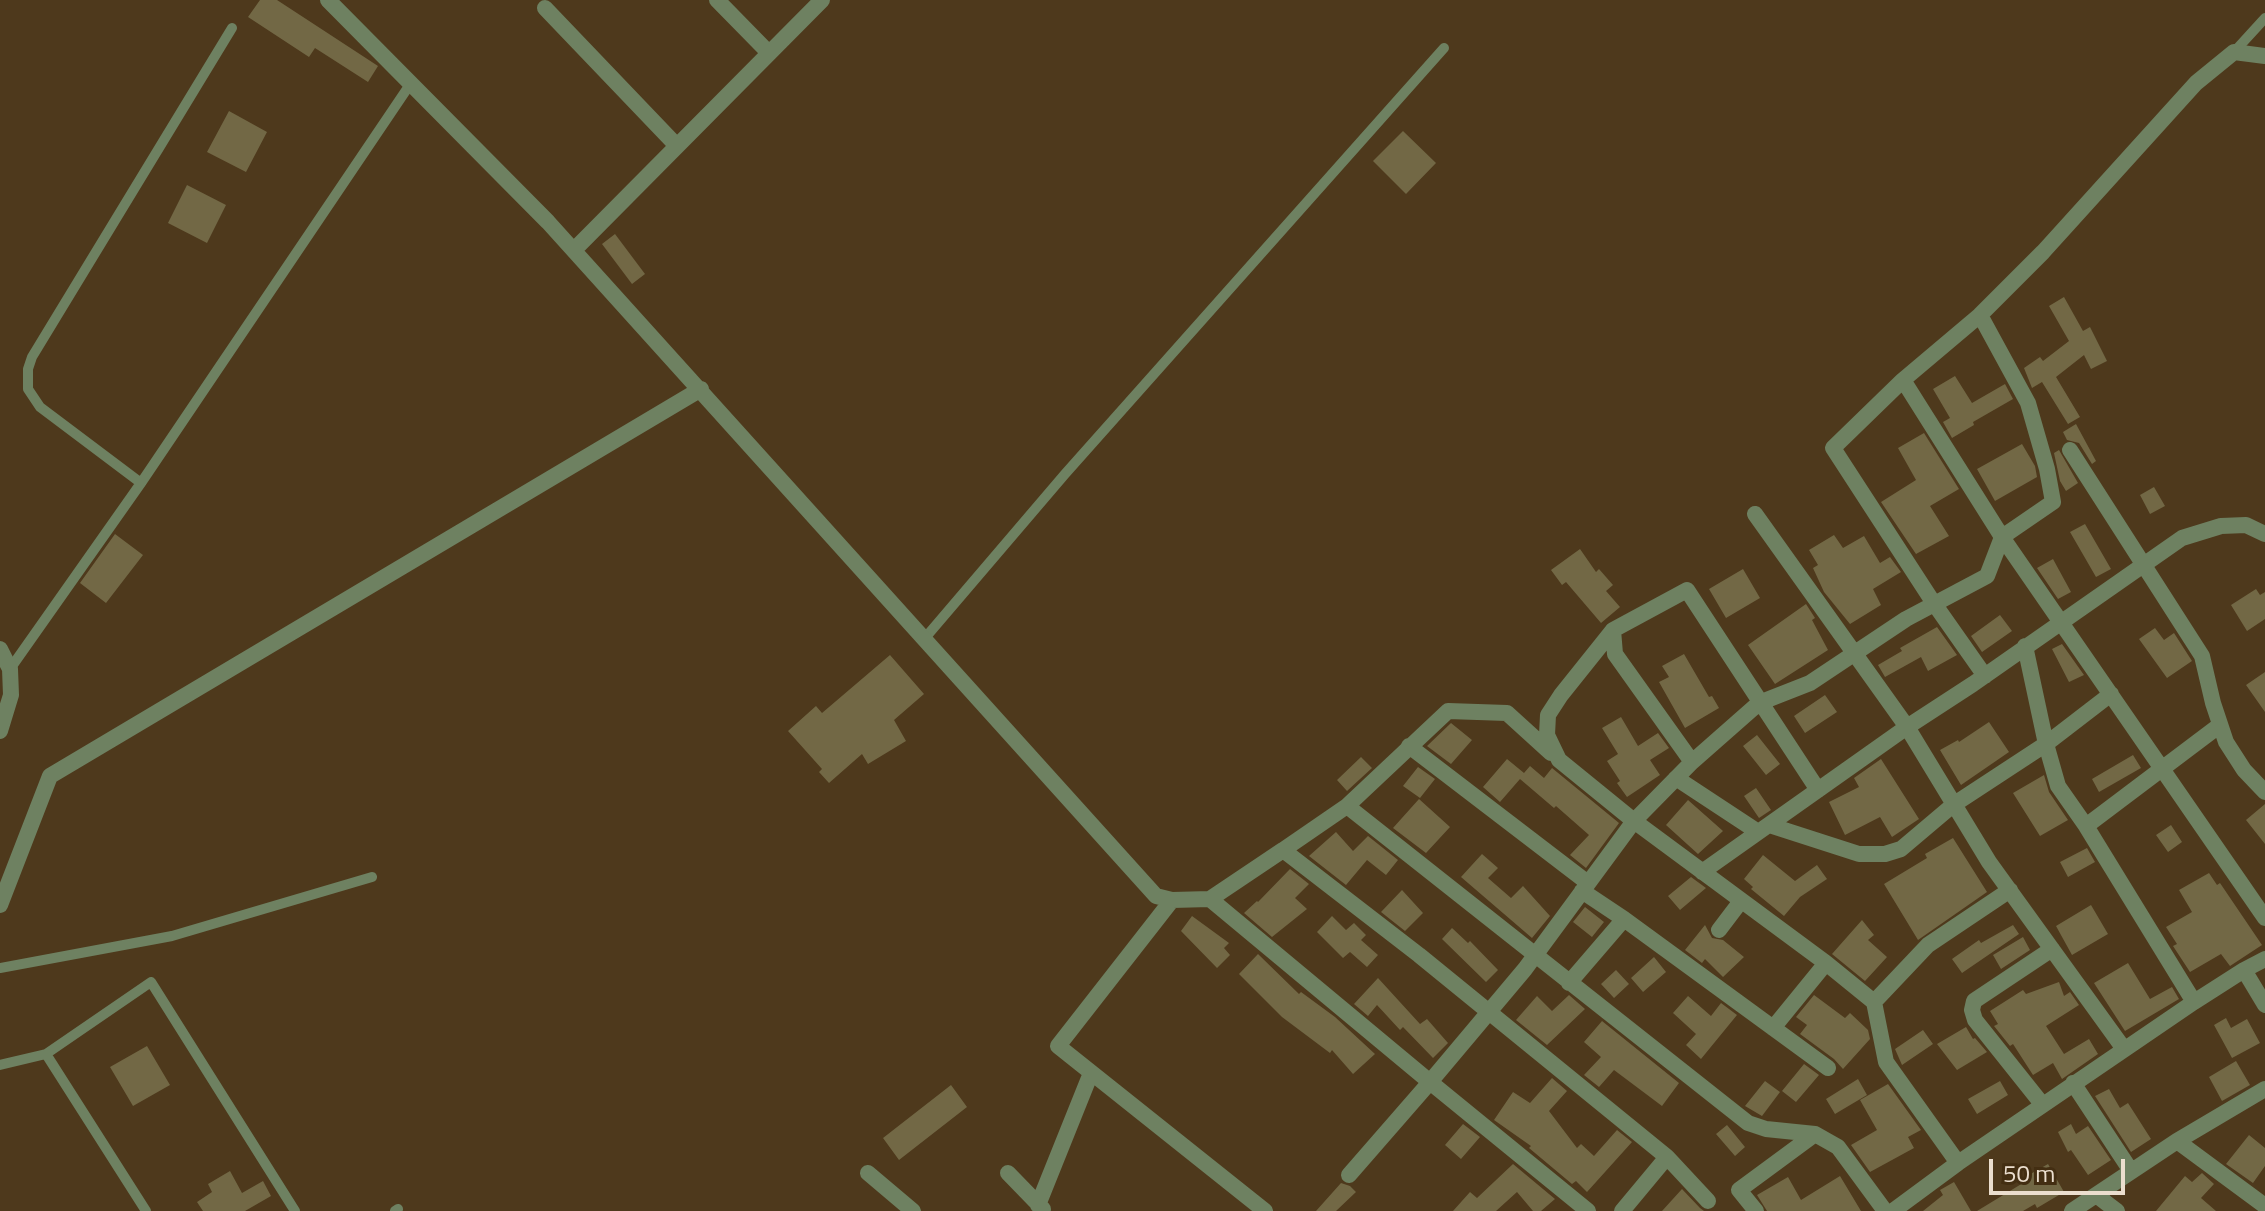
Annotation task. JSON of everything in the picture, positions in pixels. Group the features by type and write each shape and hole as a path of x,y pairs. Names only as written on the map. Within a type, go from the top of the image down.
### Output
{"street":[{"path":"328,0 574,250 1156,896 1172,900 1210,899 1347,806 1448,711 1507,713 1634,821 1874,1002 1886,1062 1958,1163"},
{"path":"717,0 769,53"},
{"path":"574,250 822,0"},
{"path":"545,8 677,146"},
{"path":"1985,676 1833,448 1903,380 1980,315 2043,252 2196,83 2234,52 2265,56"},
{"path":"1349,1175 1489,1012 1634,821 1692,762 1759,703 1810,683 1933,602 1987,576 2002,537 2053,502 2028,403 1980,315"},
{"path":"1903,380 2002,537 2265,918"},
{"path":"0,905 50,776 701,389"},
{"path":"2070,450 2202,656 2226,742 2244,770 2265,792"},
{"path":"1755,514 1907,727 1953,805 2010,890 2124,1049"},
{"path":"1702,872 2182,538 2221,526 2246,525 2265,534"},
{"path":"1559,760 1547,735 1548,715 1581,667 1613,630 1687,590 1818,790"},
{"path":"1613,630 1615,654 1692,762"},
{"path":"2025,646 2058,786 2194,1002"},
{"path":"0,649 10,669 11,695 0,731"},
{"path":"1676,778 1763,829 1859,854 1885,854 1901,849 1953,805 2046,744 2111,694"},
{"path":"2086,826 2220,725"},
{"path":"1409,746 1624,919 1828,1068"},
{"path":"1347,806 1748,1123 1766,1129 1815,1134 1838,1147 1885,1211"},
{"path":"1283,850 1667,1157 1708,1201"},
{"path":"1874,1002 1928,945 2010,890"},
{"path":"1210,899 1588,1211"},
{"path":"1172,900 1058,1046 1265,1211"},
{"path":"1719,930 1741,901"},
{"path":"1569,983 1624,919"},
{"path":"2042,1104 1975,1020 1972,1010 1974,1001 2052,949"},
{"path":"1893,1211 2073,1083 2265,959"},
{"path":"1773,1028 1826,963"},
{"path":"2244,970 2265,1005"},
{"path":"1008,1173 1042,1208 1091,1073"},
{"path":"2073,1083 2131,1171"},
{"path":"2072,1211 2177,1141 2264,1090"},
{"path":"1756,1211 1739,1190 1815,1134"},
{"path":"2177,1141 2265,1206"},
{"path":"1622,1211 1667,1157"},
{"path":"868,1173 913,1211"},
{"path":"2096,1195 2117,1211"}],"lane":[{"path":"2234,52 2265,18"},
{"path":"141,483 40,407 28,389 28,369 32,357 232,28"},
{"path":"925,638 1075,463 1444,48"},
{"path":"10,669 141,483 411,83"},
{"path":"0,968 172,936 372,877"},
{"path":"0,1065 46,1054 151,982 295,1211"},
{"path":"46,1054 146,1211"}],"building":[{"path":"260,0 277,0 378,66 368,82 315,48 309,57 248,17"},
{"path":"229,111 267,132 246,172 207,152"},
{"path":"1403,131 1436,163 1406,194 1373,161"},
{"path":"187,185 226,205 207,243 168,223"},
{"path":"615,234 645,274 632,284 602,244"},
{"path":"2064,297 2083,331 2090,327 2107,361 2091,369 2084,355 2056,377 2080,417 2068,424 2042,382 2032,388 2024,368 2040,357 2043,361 2069,341 2049,306"},
{"path":"1955,376 1972,403 2005,384 2013,399 1952,438 1943,422 1950,418 1933,389"},
{"path":"2076,424 2096,461 2092,464 2079,443 2067,440 2063,432"},
{"path":"1924,433 1959,489 1930,506 1949,536 1916,554 1881,502 1916,480 1898,448"},
{"path":"2022,444 2035,466 2037,477 1995,501 1977,469"},
{"path":"2059,450 2078,483 2066,491 2060,481 2054,453"},
{"path":"2154,487 2165,506 2150,514 2140,495"},
{"path":"2085,524 2111,569 2096,577 2070,532"},
{"path":"115,534 143,555 106,603 80,583"},
{"path":"1834,535 1843,548 1864,536 1880,563 1890,557 1901,572 1873,589 1881,605 1850,624 1824,592 1813,568 1818,565 1809,550"},
{"path":"1580,549 1596,572 1599,569 1613,585 1606,591 1620,607 1601,623 1566,582 1562,585 1551,570"},
{"path":"2053,559 2071,592 2058,599 2037,568"},
{"path":"1743,569 1760,598 1726,618 1709,589"},
{"path":"2256,589 2260,595 2265,592 2265,619 2247,631 2231,605"},
{"path":"1806,604 1828,650 1775,684 1748,645"},
{"path":"2000,615 2012,631 1982,652 1971,636"},
{"path":"1937,627 1957,655 1928,671 1921,657 1885,677 1878,665"},
{"path":"2155,628 2164,640 2174,633 2192,661 2167,678 2139,639"},
{"path":"2062,644 2084,675 2069,682 2052,649"},
{"path":"1684,654 1709,697 1712,696 1719,708 1685,728 1659,682 1669,677 1662,666"},
{"path":"890,655 924,694 894,720 906,741 868,764 862,754 829,783 819,772 822,769 788,731 816,706 822,713"},
{"path":"2265,672 2265,712 2246,685"},
{"path":"1825,695 1837,712 1805,733 1794,716"},
{"path":"1621,717 1638,746 1658,733 1669,748 1650,760 1660,775 1627,797 1607,761 1618,754 1602,728"},
{"path":"1989,722 2009,752 1961,785 1940,750 1959,742"},
{"path":"1451,723 1472,740 1451,764 1427,746"},
{"path":"1757,735 1780,764 1766,775 1743,746"},
{"path":"2133,755 2141,768 2099,792 2092,779"},
{"path":"1361,757 1372,768 1347,791 1337,780"},
{"path":"1507,759 1524,773 1530,766 1544,778 1552,768 1619,823 1586,868 1570,855 1589,835 1556,806 1554,808 1520,779 1500,802 1483,787"},
{"path":"1881,759 1919,819 1892,837 1880,817 1845,835 1829,802 1859,787 1854,778"},
{"path":"1418,767 1435,779 1420,798 1403,786"},
{"path":"2044,775 2049,792 2068,820 2040,836 2013,793"},
{"path":"1756,788 1771,810 1759,818 1744,796"},
{"path":"1419,799 1450,827 1426,853 1393,828"},
{"path":"1688,800 1723,831 1698,854 1666,825"},
{"path":"2265,804 2265,844 2246,820"},
{"path":"2171,825 2182,842 2168,852 2156,835"},
{"path":"1336,832 1353,851 1368,836 1398,860 1386,875 1367,860 1346,885 1309,856"},
{"path":"1953,838 1987,892 1918,940 1884,884"},
{"path":"2087,848 2095,862 2068,877 2060,862"},
{"path":"1482,854 1498,868 1488,878 1511,898 1523,886 1550,916 1532,938 1461,877"},
{"path":"1763,855 1795,881 1817,865 1827,879 1800,897 1784,916 1751,889 1753,887 1744,879"},
{"path":"1290,869 1309,884 1295,898 1307,909 1272,937 1244,913"},
{"path":"2209,873 2217,885 2220,883 2262,945 2230,966 2221,954 2190,972 2173,946 2177,944 2166,927 2192,912 2179,890"},
{"path":"1691,877 1706,888 1680,910 1668,896"},
{"path":"1402,890 1423,913 1405,931 1381,912"},
{"path":"2091,905 2108,934 2072,955 2056,926"},
{"path":"1585,907 1604,922 1592,937 1573,922"},
{"path":"1192,916 1229,943 1224,948 1230,955 1217,968 1181,931"},
{"path":"1332,916 1346,930 1354,923 1366,935 1361,940 1378,955 1367,967 1350,952 1343,958 1317,932"},
{"path":"1862,920 1874,935 1868,940 1887,957 1865,981 1832,954"},
{"path":"1705,925 1712,938 1723,940 1744,957 1723,977 1705,959 1702,963 1685,950"},
{"path":"2013,925 2019,934 1962,973 1952,959 1979,940 1981,943"},
{"path":"1452,928 1468,943 1470,941 1498,970 1486,982 1442,939"},
{"path":"2023,937 2030,950 2001,969 1993,955"},
{"path":"1258,954 1299,994 1301,992 1335,1017 1375,1054 1353,1074 1332,1050 1330,1053 1282,1017 1239,974"},
{"path":"1654,957 1666,972 1643,992 1631,978"},
{"path":"2128,963 2150,999 2172,987 2179,999 2125,1031 2094,983"},
{"path":"1616,970 1629,984 1614,998 1601,984"},
{"path":"1378,978 1420,1024 1427,1019 1448,1043 1433,1058 1377,1005 1368,1016 1354,1004"},
{"path":"2059,982 2064,996 2070,992 2079,1005 2046,1026 2064,1054 2089,1039 2098,1054 2062,1079 2053,1063 2033,1075 2013,1044 2010,1046 1994,1026 1998,1024 1990,1011 2023,990 2026,994"},
{"path":"1569,995 1585,1009 1547,1045 1516,1020 1537,996 1552,1011"},
{"path":"1814,995 1845,1018 1850,1013 1868,1030 1870,1039 1843,1069 1800,1034 1807,1025 1796,1017"},
{"path":"1688,996 1711,1016 1721,1003 1737,1015 1701,1059 1686,1045 1696,1034 1673,1013"},
{"path":"2226,1018 2231,1028 2247,1019 2260,1043 2232,1058 2214,1025"},
{"path":"1602,1021 1679,1083 1662,1106 1614,1070 1599,1087 1584,1075 1601,1057 1584,1042"},
{"path":"1966,1027 1987,1052 1957,1070 1937,1044"},
{"path":"1923,1030 1933,1044 1902,1065 1895,1049"},
{"path":"147,1046 170,1085 133,1106 110,1067"},
{"path":"2236,1061 2250,1085 2222,1101 2209,1077"},
{"path":"1804,1064 1819,1075 1796,1102 1782,1091"},
{"path":"1552,1078 1567,1091 1549,1111 1577,1148 1581,1144 1594,1156 1617,1130 1632,1142 1587,1192 1576,1181 1572,1184 1529,1148 1531,1146 1494,1120 1513,1092 1530,1103"},
{"path":"1858,1079 1867,1095 1835,1114 1826,1099"},
{"path":"1765,1081 1780,1092 1762,1116 1745,1106"},
{"path":"2000,1081 2008,1095 1977,1114 1968,1099"},
{"path":"1888,1084 1921,1130 1908,1137 1914,1148 1870,1172 1851,1145 1877,1130 1860,1100"},
{"path":"951,1085 967,1107 899,1160 883,1138"},
{"path":"2109,1089 2120,1108 2128,1103 2151,1139 2131,1152 2095,1096"},
{"path":"1463,1124 1480,1137 1461,1159 1445,1145"},
{"path":"2071,1124 2076,1134 2088,1126 2111,1160 2088,1175 2071,1150 2068,1152 2058,1132"},
{"path":"1727,1125 1745,1147 1735,1156 1716,1134"},
{"path":"2249,1135 2265,1148 2265,1166 2253,1183 2226,1164"},
{"path":"1513,1164 1555,1199 1541,1211 1533,1211 1517,1192 1496,1211 1453,1211 1470,1192 1477,1198"},
{"path":"2048,1164 2064,1192 2037,1208 2035,1204 2023,1211 1977,1211 2023,1183 2020,1180"},
{"path":"230,1171 242,1193 263,1181 271,1196 245,1211 203,1211 197,1202 212,1192 208,1184"},
{"path":"2202,1173 2214,1184 2201,1198 2216,1211 2156,1211 2185,1176 2192,1182"},
{"path":"1840,1176 1861,1211 1767,1211 1757,1195 1788,1177 1801,1200"},
{"path":"1954,1182 1971,1211 1923,1211 1943,1195 1940,1190"},
{"path":"1341,1183 1356,1192 1336,1211 1316,1211"},
{"path":"1682,1189 1700,1208 1704,1211 1662,1211"}]}
